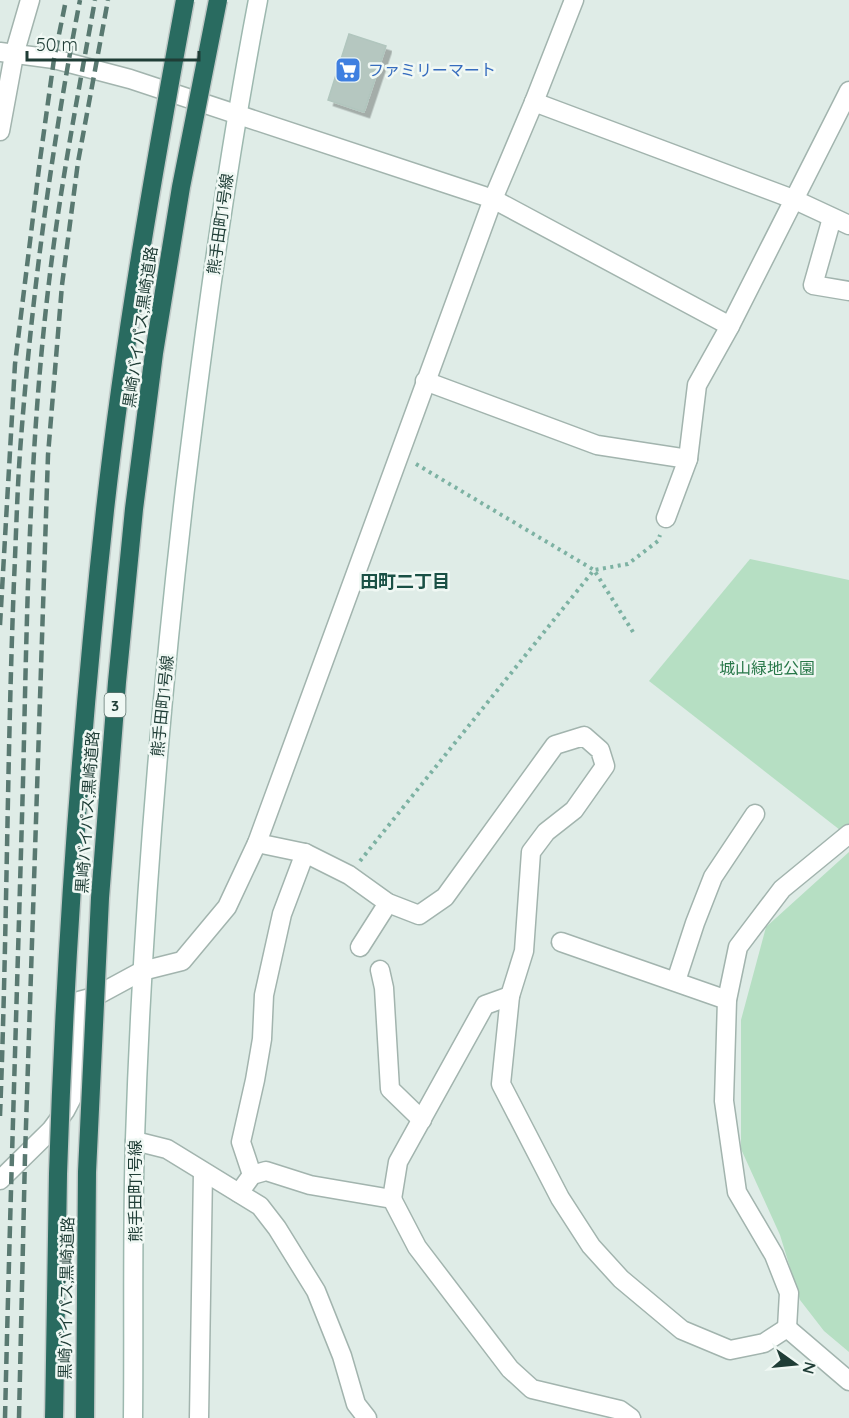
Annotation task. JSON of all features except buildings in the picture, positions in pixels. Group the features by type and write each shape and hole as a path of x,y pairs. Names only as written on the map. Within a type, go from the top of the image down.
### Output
{"highway":[{"name":"黒崎バイパス;黒崎道路","path":"54,1418 58,1174 72,896 88,682 105,507 127,347 151,184 185,0"},
{"name":"黒崎バイパス;黒崎道路","path":"85,1418 87,1160 100,898 117,682 134,509 154,353 181,187 218,0"}],"street":[{"path":"0,131 7,53 30,0"},
{"name":"熊手田町1号線","path":"133,1418 135,1141 152,812 174,583 201,359 236,113 258,0"},
{"path":"0,1180 51,1130 75,1092 77,1019 80,1001 94,997 142,971 182,961 227,907 257,843 425,381 494,199 574,0"},
{"path":"7,53 54,59 96,69 494,199 730,326"},
{"path":"666,518 688,459 698,385 849,91"},
{"path":"534,102 793,199 841,221 813,285 849,291"},
{"path":"425,381 597,445 688,459"},
{"path":"257,843 305,853 349,875 388,903 419,915 445,897 555,745 584,736 600,750 605,766 574,810 546,832 531,852 524,951 510,996 501,1084 560,1198 591,1246 621,1279 682,1330 730,1350 764,1343 787,1328"},
{"path":"676,981 712,877 755,814"},
{"path":"787,1328 789,1293 774,1255 737,1192 724,1101 727,1000 738,947 782,889 849,834"},
{"path":"252,1175 241,1142 262,1039 264,995 282,914 305,853"},
{"path":"360,947 388,903"},
{"path":"561,942 727,1000"},
{"path":"380,970 384,988 390,1089 422,1120"},
{"path":"510,996 484,1005 398,1162 392,1199 417,1247 510,1369 532,1389 620,1410 631,1418"},
{"path":"135,1141 167,1149 260,1206 277,1228 316,1291 342,1356 356,1404 367,1418"},
{"path":"239,1193 252,1175 266,1171 310,1185 392,1199"},
{"path":"199,1418 204,1172"},
{"path":"787,1328 849,1382"}],"path":[{"path":"400,454 594,570 633,632"},
{"path":"349,875 594,570 628,564 658,541 666,518"}],"green space":[{"name":"城山緑地公園","path":"750,559 849,580 849,837 649,681"},
{"path":"849,852 849,1352 824,1331 800,1300 780,1235 741,1149 741,1020 766,927"}],"railway":[{"path":"0,625 15,364 54,59 66,0"},
{"path":"0,1116 12,648 20,452 43,225 80,0"},
{"path":"5,1418 33,469 42,344 53,247 95,0"},
{"path":"19,1418 25,1156 48,455 62,285 78,162 108,0"}],"place":[{"name":"ファミリーマート","path":"348,70"}],"district":[{"name":"田町二丁目","path":"405,581"}]}
